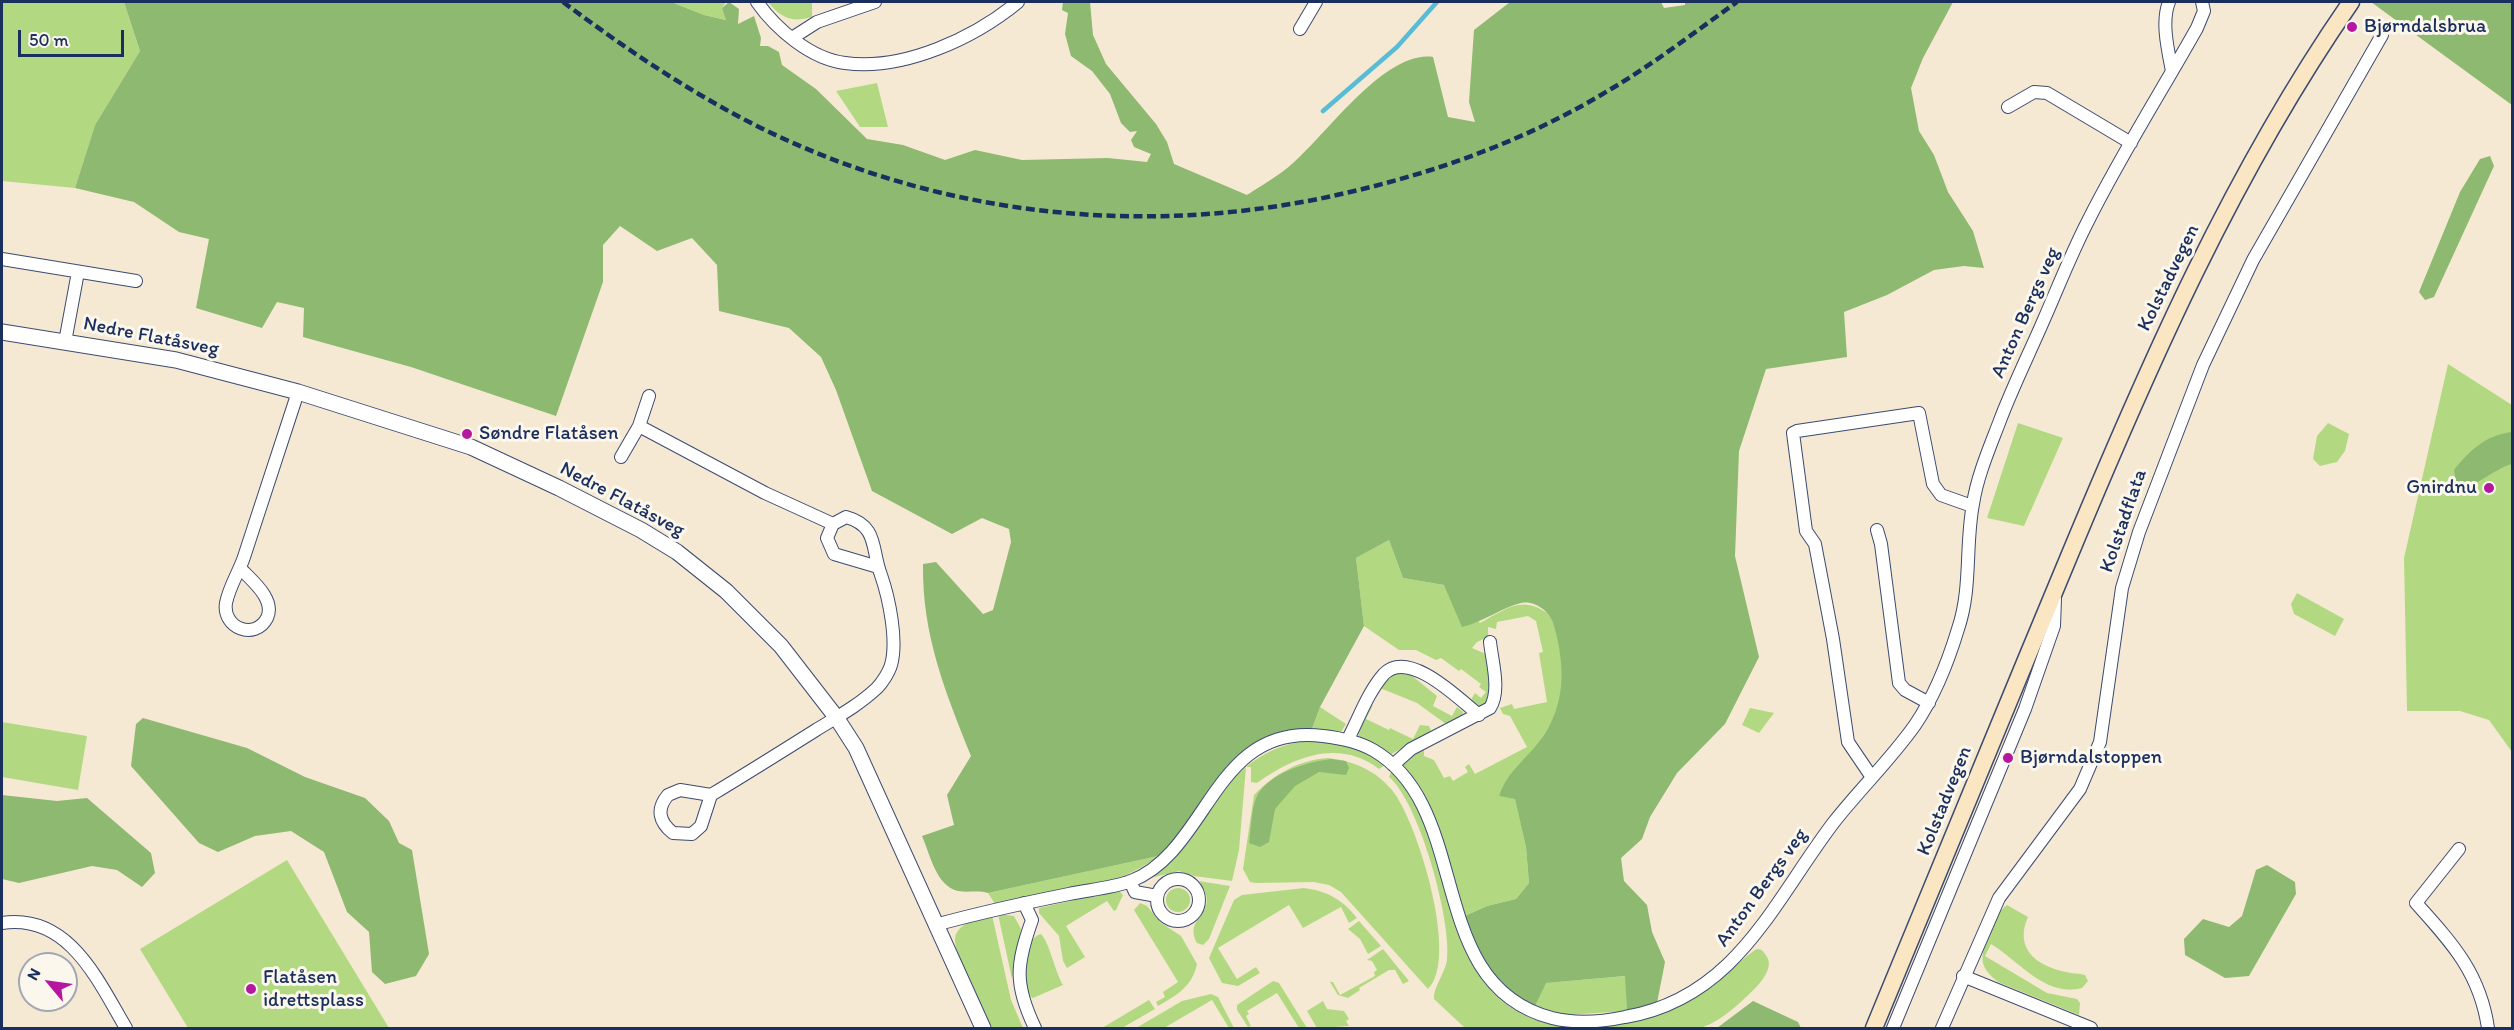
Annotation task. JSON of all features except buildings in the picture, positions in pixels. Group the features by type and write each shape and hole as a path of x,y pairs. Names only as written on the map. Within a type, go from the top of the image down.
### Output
{"main road":[{"name":"Kolstadvegen","path":"1874,1029 2055,589 2154,357 2217,228 2282,111 2351,2"}],"street":[{"path":"757,2 767,16 792,38 818,54 843,63 873,65 909,57 942,46 976,30 1018,2"},
{"path":"792,38 817,22 875,2"},
{"path":"1300,29 1316,2"},
{"path":"2169,2 2166,9 2167,46 2172,71"},
{"name":"Anton Bergs veg","path":"1130,881 1154,868 1177,844 1228,772 1245,757 1266,744 1291,737 1311,735 1348,739 1372,749 1393,765 1416,792 1425,811 1476,960 1495,986 1531,1011 1558,1020 1606,1021 1654,1010 1687,995 1719,975 1754,939 1832,825 1913,727 1929,703 1964,608 1972,506 1999,422 2088,221 2197,28 2204,11 2202,2"},
{"name":"Kolstadflata","path":"1942,1029 1963,976 1999,898 2080,789 2100,742 2122,588 2139,532 2203,365 2253,260 2382,35"},
{"path":"2008,107 2034,92 2047,93 2131,143"},
{"path":"2,259 135,281"},
{"name":"Nedre Flatåsveg","path":"65,342 78,272"},
{"name":"Nedre Flatåsveg","path":"2,332 176,360 298,392 471,447 559,488 659,541 726,591 781,645 836,717 856,748 980,1026"},
{"path":"240,568 263,593 268,605 264,621 260,626 249,630 237,628 227,619 225,605 240,568 298,392"},
{"name":"Nedre Flatåsveg","path":"621,457 639,426 649,396"},
{"path":"1871,776 1848,742 1833,639 1815,543 1806,531 1793,434 1797,430 1919,413 1933,484 1941,495 1972,506"},
{"path":"639,426 765,493 833,524"},
{"path":"711,795 680,790 668,795 659,810 661,821 673,833 692,834 701,826 711,795 836,717 878,687 891,666 894,649 888,594 878,567 877,554 867,527 846,517 833,524 827,538 834,554 878,567"},
{"path":"1877,530 1881,544 1899,683 1905,690 1929,703"},
{"name":"Kolstadvegen","path":"1893,1029 2025,709 2054,626 2055,589"},
{"path":"1393,765 1411,749 1479,715 1493,703 1495,688 1490,642"},
{"path":"1348,739 1376,686 1386,672 1397,668 1419,671 1435,679 1479,715"},
{"path":"2459,849 2416,903 2452,943 2474,975 2488,1029"},
{"path":"935,925 1024,903 1130,881 1135,892 1157,896"},
{"path":"1024,903 1032,920 1020,953 1017,973 1020,995 1035,1029"},
{"path":"2,923 30,924 52,931 72,945 88,964 126,1029"},
{"path":"1963,976 2091,1029"}],"green space":[{"path":"2,2 124,2 140,51 95,125 75,188 2,181"},
{"path":"124,2 671,2 704,15 726,20 722,8 729,2 739,9 738,24 754,16 761,38 760,46 768,46 779,52 782,65 816,89 867,139 903,145 945,160 975,150 1022,160 1108,158 1147,162 1151,154 1134,147 1131,140 1137,131 1130,132 1121,123 1110,94 1092,71 1071,56 1065,34 1068,13 1062,10 1063,2 1090,2 1093,35 1106,64 1156,124 1167,142 1174,164 1247,195 1293,163 1377,80 1415,58 1433,57 1448,117 1475,122 1469,102 1474,30 1510,2 1661,2 1664,8 1685,5 1685,2 1953,2 1923,58 1911,88 1919,131 1934,155 1948,192 1973,231 1984,268 1964,266 1934,270 1887,295 1844,312 1847,357 1766,369 1739,451 1735,556 1759,657 1725,724 1677,773 1650,817 1642,839 1621,858 1624,881 1647,905 1652,932 1665,962 1657,1003 1627,1011 1625,976 1546,983 1535,1006 1508,989 1490,969 1476,945 1465,916 1487,906 1516,899 1529,883 1526,847 1515,799 1499,796 1509,776 1545,734 1558,704 1562,673 1558,640 1549,615 1541,608 1531,603 1521,603 1462,627 1444,585 1403,578 1389,540 1356,558 1364,626 1320,707 1312,729 1279,735 1254,746 1235,760 1220,776 1178,835 1158,856 988,893 962,892 950,888 939,876 922,836 954,825 947,795 971,756 952,709 931,639 926,615 923,564 936,562 983,614 993,610 1011,542 1009,529 982,518 952,534 872,491 836,390 821,357 789,328 719,311 717,265 692,238 657,251 620,226 603,245 603,282 556,416 411,367 303,337 304,308 277,302 262,328 196,308 209,239 179,232 134,202 75,188 95,125 140,51"},
{"path":"671,2 726,2 722,8 727,20 704,15"},
{"path":"768,2 812,3 812,17 787,18"},
{"path":"2371,2 2512,2 2512,105"},
{"path":"877,83 888,127 860,127 836,91"},
{"path":"2490,156 2494,166 2434,297 2425,300 2419,292 2460,192 2480,159"},
{"path":"2448,364 2512,405 2512,752 2489,720 2460,711 2407,711 2404,558"},
{"path":"2018,423 2063,438 2024,526 1987,518"},
{"path":"2328,423 2349,434 2345,451 2337,462 2320,466 2313,459 2317,436"},
{"path":"2512,432 2512,464 2471,485 2457,489 2454,470 2466,456 2486,440"},
{"path":"1389,540 1403,578 1444,585 1480,623 1507,608 1524,605 1541,609 1551,616 1560,652 1564,681 1554,718 1499,796 1515,798 1526,847 1529,883 1516,899 1487,906 1465,916 1426,800 1403,765 1404,760 1424,748 1424,756 1434,760 1444,778 1450,776 1453,781 1468,772 1465,767 1469,764 1475,774 1527,747 1510,716 1503,714 1500,708 1512,704 1514,709 1547,702 1539,653 1543,652 1536,621 1528,616 1497,622 1496,629 1488,627 1488,637 1477,642 1472,648 1488,655 1491,691 1485,703 1479,708 1469,703 1475,693 1481,698 1486,692 1479,687 1481,684 1461,669 1459,671 1441,658 1436,660 1416,650 1399,650 1364,626 1356,558"},
{"path":"2297,593 2344,619 2335,636 2294,614 2291,604"},
{"path":"1395,673 1411,675 1437,696 1433,706 1452,716 1457,707 1463,712 1462,718 1446,724 1417,703 1380,688"},
{"path":"1373,705 1366,719 1389,730 1390,728 1413,739 1420,725 1429,726 1431,731 1390,755 1358,736 1369,706"},
{"path":"1320,707 1346,724 1341,732 1312,729"},
{"path":"1750,708 1774,713 1759,733 1742,725"},
{"path":"143,718 247,748 305,777 365,798 389,821 399,843 412,850 429,954 416,976 385,984 372,972 369,932 347,912 324,852 291,831 255,836 218,852 199,843 131,766 136,724"},
{"path":"2,722 87,736 78,790 2,777"},
{"path":"1317,740 1362,751 1385,765 1379,769 1348,754 1316,755 1286,765 1257,783 1251,782 1251,767 1247,767 1260,757 1286,745"},
{"path":"1328,758 1355,764 1378,777 1392,790 1413,830 1423,858 1437,921 1439,949 1437,973 1428,989 1341,892 1329,885 1314,882 1250,882 1243,869 1254,795 1288,769 1317,759"},
{"path":"1331,759 1346,761 1349,768 1346,775 1319,772 1295,786 1275,809 1269,842 1260,847 1249,843 1254,807 1257,796 1263,788 1279,775 1290,770"},
{"path":"1246,768 1239,850 1232,881 1194,876 1179,871 1146,879 1168,860 1221,793"},
{"path":"1391,772 1414,802 1430,837 1453,915 1467,952 1486,984 1514,1010 1554,1025 1595,1025 1637,1019 1696,997 1758,949 1768,960 1769,966 1764,978 1735,1007 1718,1020 1700,1028 1465,1028 1434,999 1435,990 1447,960 1444,918 1439,892 1422,836 1400,790 1389,777"},
{"path":"2,795 57,801 87,798 151,853 155,873 142,887 117,870 92,866 19,883 2,879"},
{"path":"1158,856 1123,876 1081,889 995,904 988,893"},
{"name":"Flatåsen idrettsplass","path":"287,860 389,1028 188,1028 140,949"},
{"path":"2267,865 2295,882 2296,894 2249,976 2225,978 2185,955 2184,939 2203,919 2229,927 2242,916 2256,870"},
{"path":"1199,881 1230,886 1209,939 1203,945 1197,943 1194,934 1194,926 1207,902"},
{"path":"1178,888 1186,892 1190,900 1186,908 1178,912 1170,908 1166,900 1170,892"},
{"path":"1304,888 1334,897 1357,918 1349,923 1341,907 1303,928 1289,905 1218,948 1237,979 1256,967 1260,973 1238,986 1222,983 1209,958 1234,900 1242,895"},
{"path":"1118,890 1123,895 1116,910 1114,911 1107,901 1066,926 1085,957 1067,968 1063,961 1059,936 1039,913 1039,908"},
{"path":"1140,903 1147,906 1160,922 1181,936 1197,964 1187,984 1177,994 1158,1006 1156,1002 1165,997 1163,992 1178,982 1134,910"},
{"path":"2007,905 2028,917 2024,928 2024,938 2030,954 2055,969 2085,975 2088,981 2082,988 2069,990 2057,988 2034,976 1991,944 1985,956 2047,993 2077,999 2080,1003 2079,1015 1998,982 1987,971 1983,963 1986,940 1997,915"},
{"path":"998,914 1014,916 1021,929 1012,979"},
{"path":"992,915 1011,1000 1023,1028 992,1028 968,981 958,953 955,942 959,930 972,921"},
{"path":"1359,921 1381,946 1368,954 1360,939 1348,929"},
{"path":"1041,934 1063,985 1033,998 1029,996 1028,989 1027,952 1035,937"},
{"path":"1383,949 1409,981 1403,984 1395,970 1389,970 1359,988 1360,990 1348,998 1338,995 1330,982 1333,982 1340,995 1375,976 1374,972 1377,970 1372,961 1367,960"},
{"path":"1626,976 1627,1011 1568,1015 1535,1006 1545,983"},
{"path":"1273,981 1279,983 1307,1028 1299,1028 1277,993 1247,1011 1249,1014 1246,1016 1251,1026 1248,1027 1237,1010 1237,1005"},
{"path":"1211,994 1218,997 1234,1028 1229,1028 1212,1000 1164,1028 1136,1028 1182,1001"},
{"path":"1149,1000 1155,1009 1122,1028 1102,1028"},
{"path":"1323,1001 1327,1009 1344,1011 1349,1019 1346,1021 1349,1026 1317,1028 1307,1011"},
{"path":"1753,1001 1798,1022 1801,1028 1717,1028"}],"waterway":[{"path":"1323,111 1397,47 1437,2"}],"railway":[{"path":"563,2 635,54 685,86 763,129 832,159 904,183 977,200 1050,212 1125,216 1200,214 1275,206 1384,184 1451,163 1517,138 1581,107 1643,69 1737,2"}],"place":[{"name":"Bjørndalsbrua","path":"2352,27"},
{"name":"Søndre Flatåsen","path":"467,434"},
{"name":"Gnirdnu","path":"2489,488"},
{"name":"Bjørndalstoppen","path":"2008,758"},
{"name":"Flatåsen idrettsplass","path":"251,989"}]}
